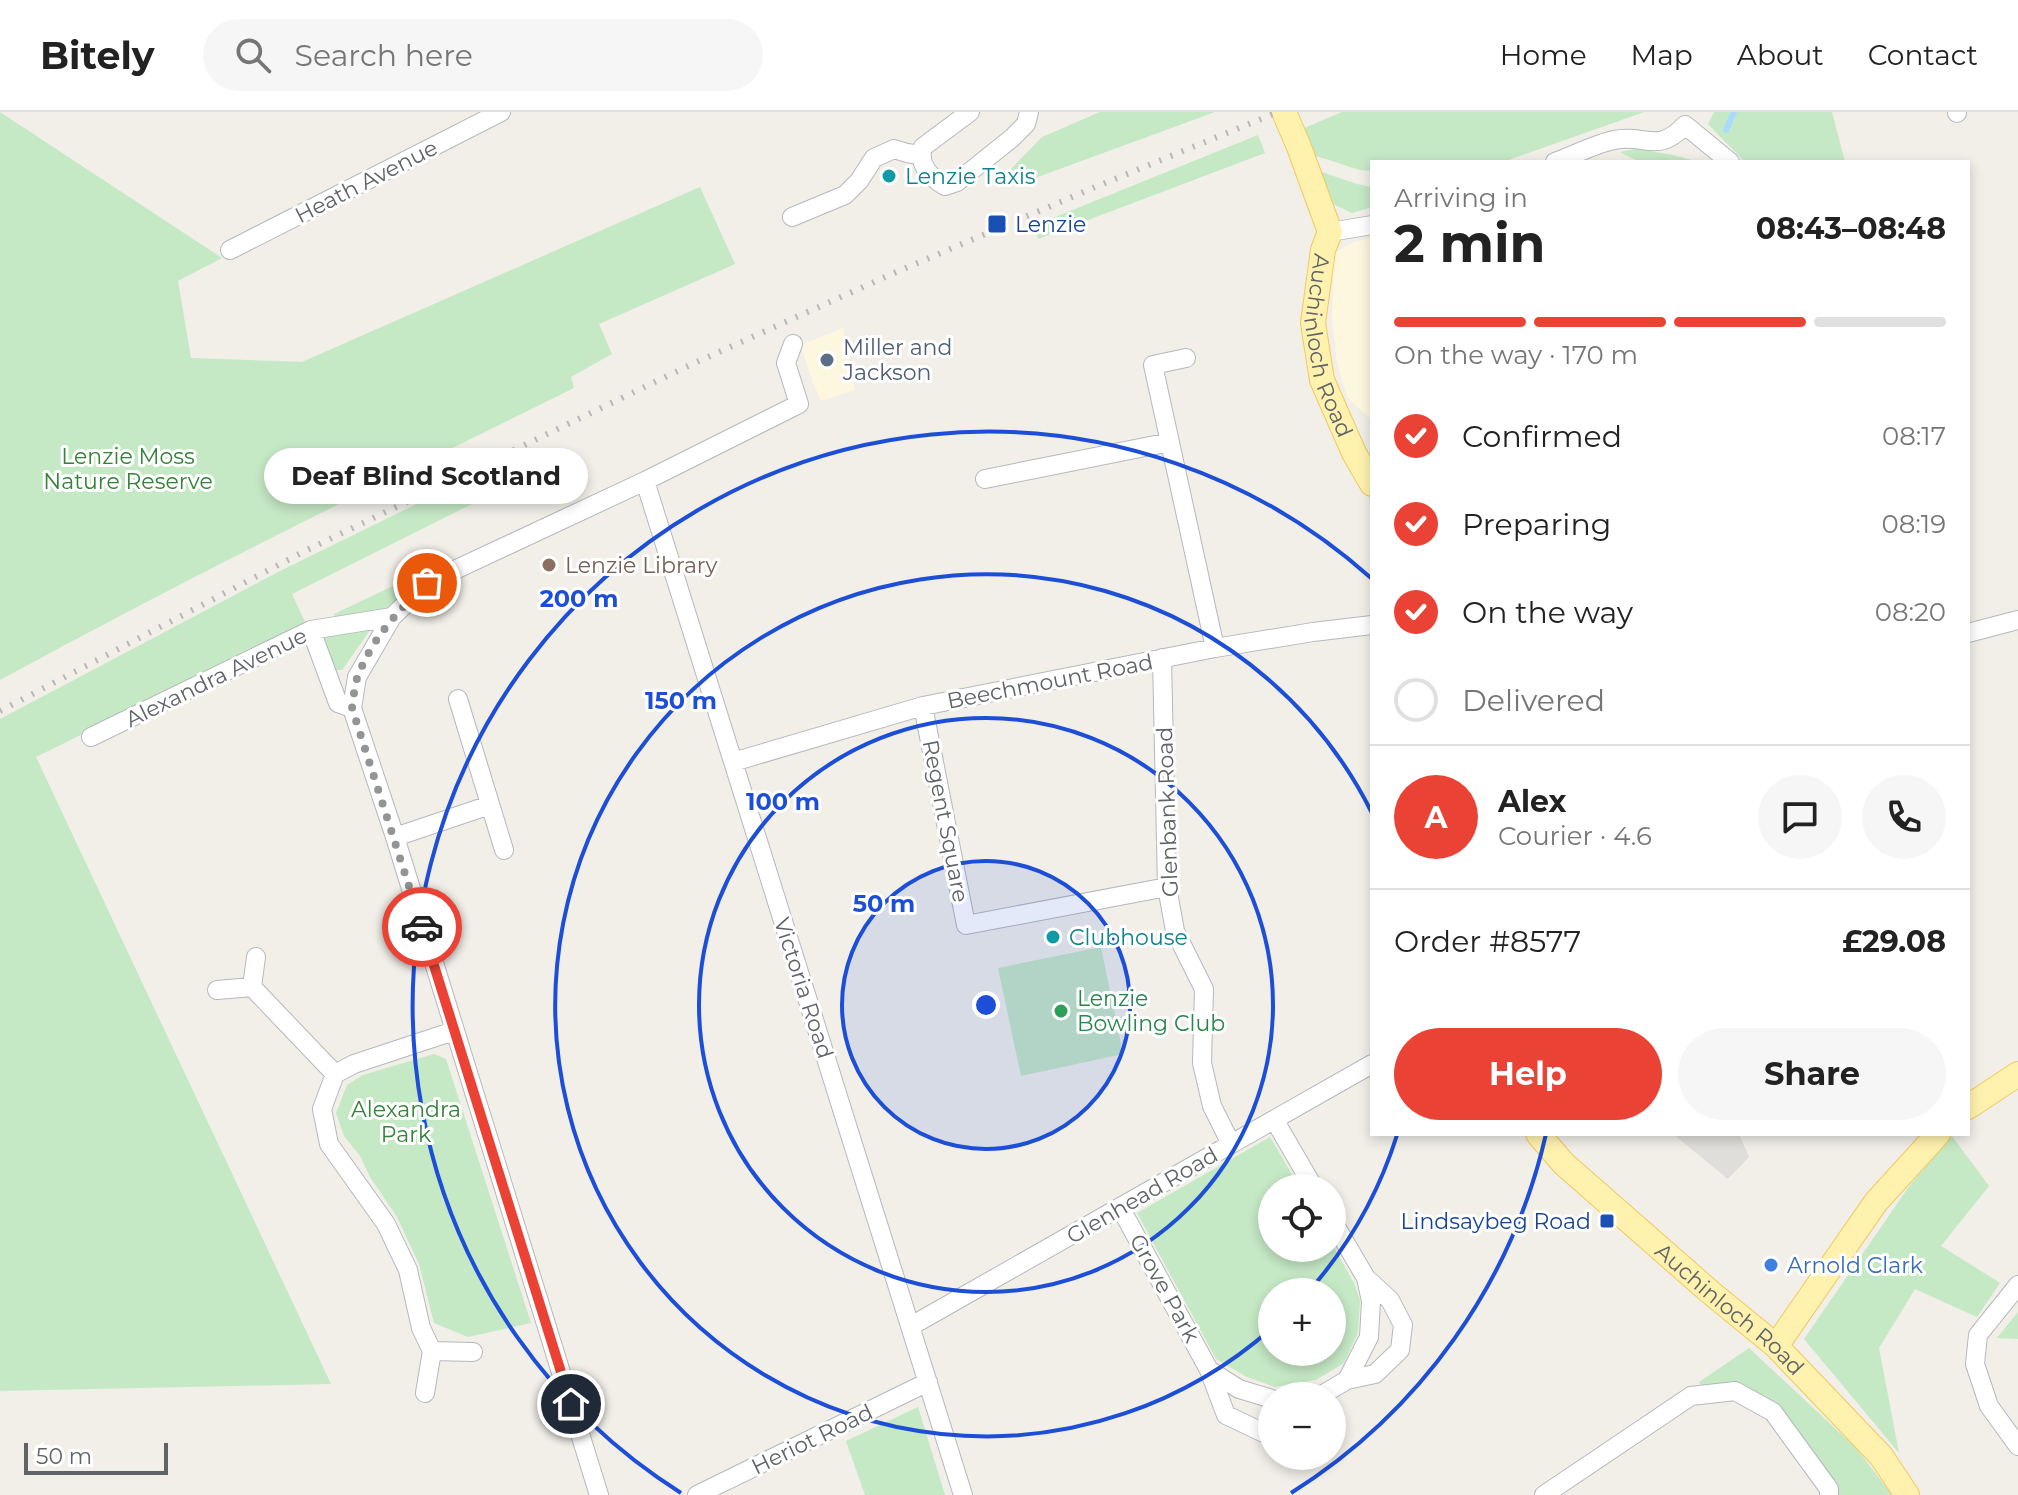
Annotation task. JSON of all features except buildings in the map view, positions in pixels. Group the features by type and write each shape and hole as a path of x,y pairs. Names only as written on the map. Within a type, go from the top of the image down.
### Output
{"main road":[{"name":"Auchinloch Road","path":"1284,112 1330,232 1323,250 1313,323 1322,380 1354,453 1370,481"},
{"path":"1970,1106 2018,1074"},
{"name":"Auchinloch Road","path":"1540,1136 1564,1164 1776,1346 1881,1456 1907,1495"},
{"path":"1776,1346 1876,1202 1936,1136"}],"street":[{"name":"Heath Avenue","path":"230,250 501,112"},
{"path":"970,112 923,147 920,155 924,168 935,181 945,186 957,182 1026,124 1029,112"},
{"path":"1560,160 1616,139 1658,142 1674,136 1689,119 1728,160"},
{"path":"792,217 845,195 874,158 894,149 920,155"},
{"path":"1330,232 1370,225"},
{"path":"599,1495 352,708 357,677 392,617 427,583 645,481 799,404 786,363 793,344"},
{"path":"1186,358 1153,365 1215,648"},
{"path":"985,479 1170,442"},
{"name":"Victoria Road","path":"645,481 963,1495"},
{"name":"Alexandra Avenue","path":"91,737 311,630 392,617"},
{"path":"1970,632 2018,620"},
{"name":"Beechmount Road","path":"733,762 923,706 1215,648 1370,625"},
{"path":"311,630 338,703 352,708"},
{"name":"Glenbank Road","path":"1162,658 1167,887 1175,931 1204,989 1202,1063 1212,1106 1231,1144"},
{"path":"458,699 504,850"},
{"name":"Regent Square","path":"923,706 966,925 1167,887"},
{"path":"395,837 490,805"},
{"path":"252,987 256,957"},
{"path":"252,987 335,1074"},
{"path":"217,990 252,987"},
{"path":"425,1393 432,1351 421,1328 408,1270 386,1224 329,1144 322,1109 335,1074 354,1064 454,1031"},
{"name":"Glenhead Road","path":"911,1326 1370,1065"},
{"path":"1275,1121 1306,1174"},
{"name":"Grove Park","path":"1120,1207 1209,1370 1226,1415 1258,1430"},
{"path":"1344,1382 1375,1374 1400,1350 1403,1325 1390,1300 1366,1278 1346,1244"},
{"path":"1347,1380 1369,1337 1371,1301 1366,1278"},
{"path":"2018,1285 1978,1335 1975,1364 1989,1406 2018,1446"},
{"path":"432,1351 473,1352"},
{"name":"Grove Park","path":"1209,1370 1239,1389 1258,1395"},
{"name":"Heriot Road","path":"697,1495 928,1382"},
{"path":"1544,1495 1691,1396 1735,1391 1773,1412 1829,1489 1829,1495"}],"shaded area":[{"path":"1370,238 1370,418 1347,397 1337,363 1332,320 1334,253"},
{"name":"Miller and Jackson","path":"843,328 855,390 821,401 801,345"},
{"path":"1675,1136 1740,1136 1749,1157 1728,1179"}],"green space":[{"name":"Lenzie Moss Nature Reserve","path":"0,112 222,258 178,281 191,358 302,362 700,187 735,264 599,324 612,354 571,377 574,388 213,567 0,680"},
{"path":"1100,112 1215,112 1016,185 1006,174 1042,137"},
{"path":"1342,112 1644,112 1509,160 1370,160 1370,171 1313,155 1302,129"},
{"path":"1714,112 1832,112 1844,160 1743,160 1708,124"},
{"path":"1258,135 1265,153 1038,239 1033,226"},
{"path":"1636,149 1692,160 1635,160 1620,152"},
{"path":"1319,171 1370,187 1370,208 1352,213 1333,204"},
{"path":"498,464 508,486 292,594 306,624 36,757 331,1384 0,1391 0,719 280,571"},
{"path":"414,576 416,579 387,609 338,620 334,614"},
{"path":"373,626 342,670 333,670 323,632"},
{"name":"Lenzie Bowling Club","path":"1101,947 1123,1054 1021,1076 998,968"},
{"name":"Alexandra Park","path":"434,1054 446,1059 531,1323 468,1337 434,1323 419,1264 397,1217 360,1156 344,1136 336,1113 347,1085 363,1075"},
{"path":"1952,1136 1989,1186 1941,1246 2000,1283 1977,1317 1915,1289 1879,1348 1899,1453 1804,1339 1910,1185"},
{"path":"1270,1137 1292,1174 1258,1174 1258,1262 1342,1262 1360,1300 1358,1333 1346,1359 1346,1278 1258,1278 1258,1366 1339,1366 1316,1380 1261,1382 1216,1359 1137,1213"},
{"path":"2018,1312 2018,1339 1997,1338"},
{"path":"1749,1348 1857,1449 1892,1495 1838,1495 1776,1405 1702,1387 1699,1382"},
{"path":"918,1407 945,1495 865,1495 846,1441"}],"waterway":[{"path":"1726,130 1734,112"}],"railway":[{"path":"0,711 305,551 688,366 894,273 1278,112"}],"way so far":[{"path":"422,927 352,708 357,677 382,631 427,583"}],"place":[{"name":"Lenzie Taxis","path":"889,176"},
{"name":"Lenzie","path":"997,224"},
{"name":"Miller and Jackson","path":"827,360"},
{"name":"Lenzie Library","path":"549,565"},
{"name":"Deaf Blind Scotland","path":"427,583"},
{"name":"Clubhouse","path":"1053,937"},
{"name":"Lenzie Bowling Club","path":"1061,1011"},
{"name":"Lindsaybeg Road","path":"1607,1221"},
{"name":"Arnold Clark","path":"1771,1265"}],"route":[{"path":"422,927 571,1404"}]}
